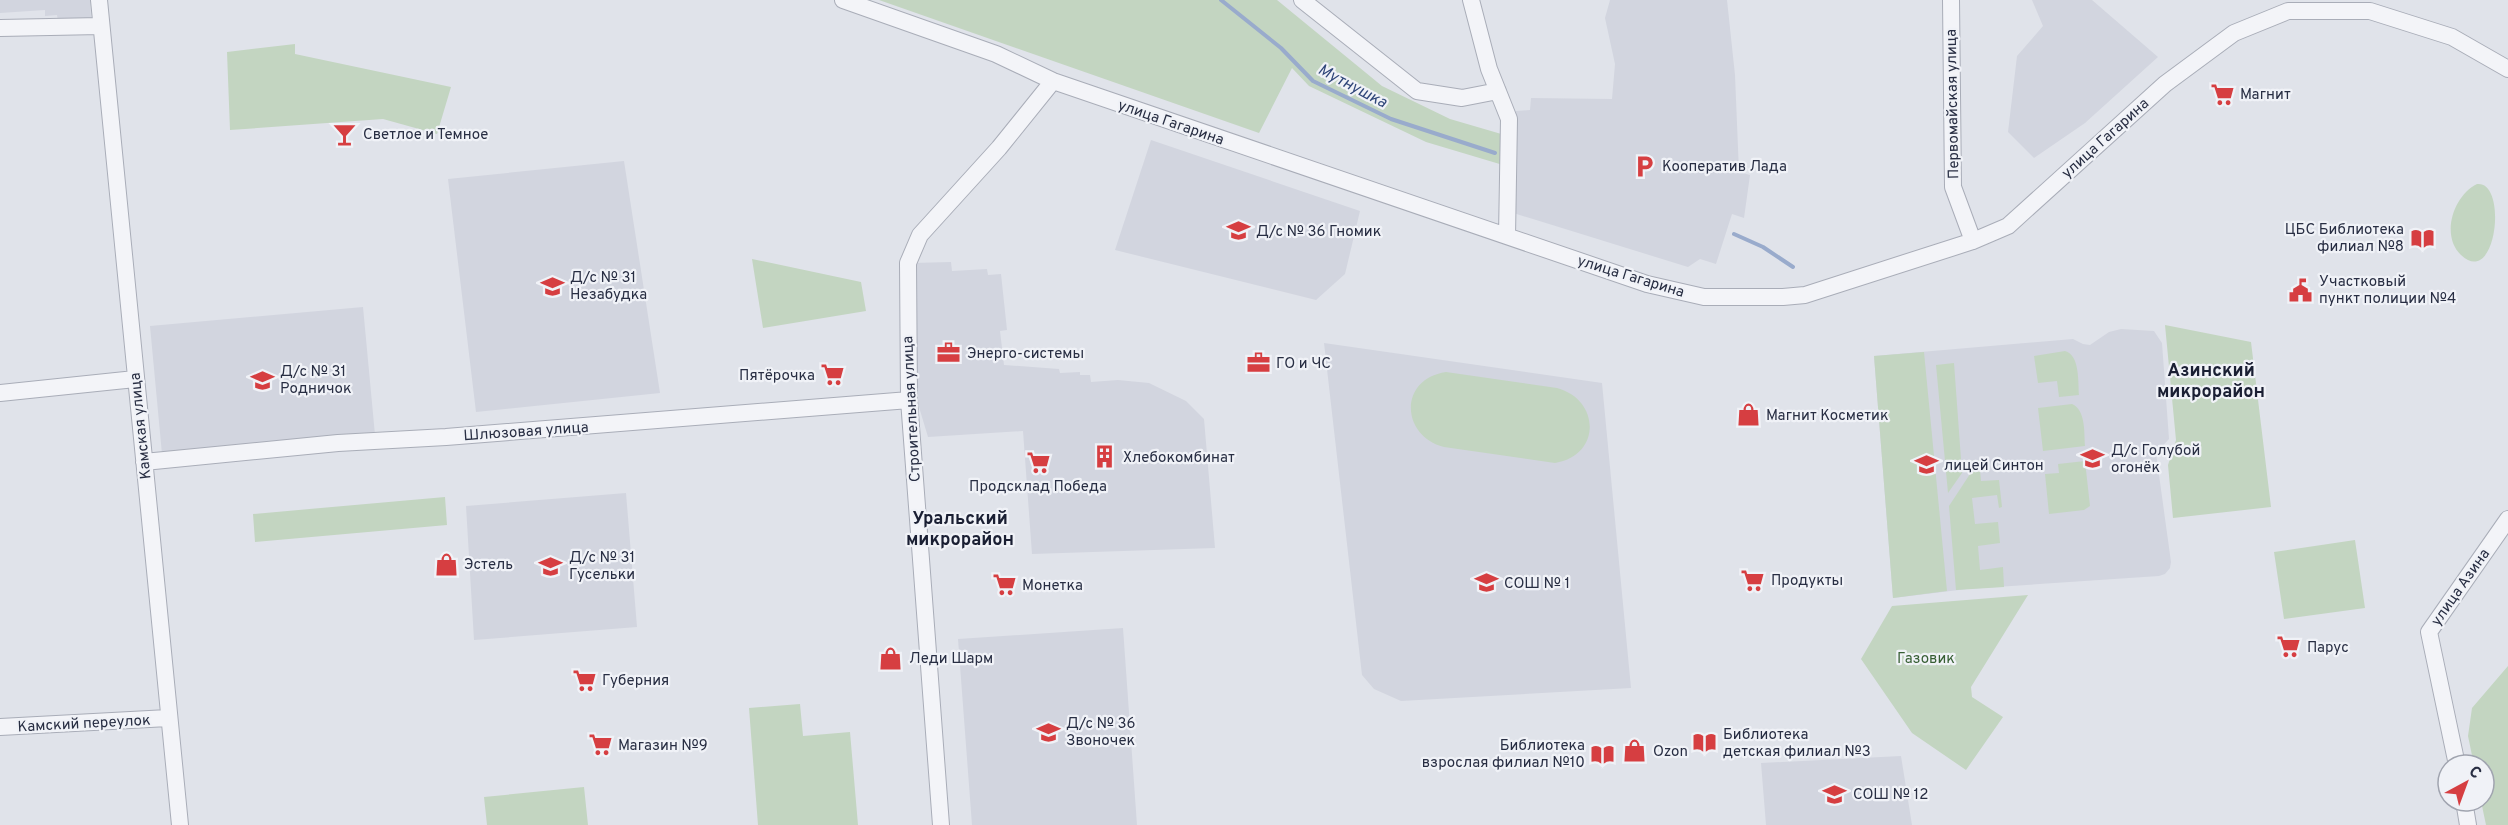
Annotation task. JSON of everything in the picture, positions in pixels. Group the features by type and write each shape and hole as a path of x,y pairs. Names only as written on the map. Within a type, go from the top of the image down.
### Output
{"street":[{"path":"0,28 100,26 99,0"},
{"name":"улица Гагарина","path":"843,0 996,54 1053,81 1647,284 1704,297 1804,295 1973,241 2008,226 2165,84 2234,33 2288,11 2370,11 2452,37 2508,69"},
{"path":"1302,0 1417,91 1462,98 1498,91"},
{"path":"1471,0 1489,69 1509,119 1507,236"},
{"name":"Первомайская улица","path":"1951,0 1953,187 1973,241"},
{"name":"Камская улица","path":"100,26 180,825"},
{"name":"Строительная улица","path":"941,825 909,400 908,263 920,235 999,148 1053,81"},
{"path":"0,393 135,379"},
{"name":"Шлюзовая улица","path":"144,462 338,443 446,437 909,400"},
{"name":"улица Азина","path":"2454,753 2429,632 2508,519"},
{"name":"Камский переулок","path":"0,727 168,718"}],"shaded area":[{"path":"0,0 90,0 91,18 58,21 57,15 45,16 45,10 0,13"},
{"path":"1610,0 1727,0 1735,75 1739,172 1750,175 1744,218 1732,214 1716,264 1700,259 1688,267 1510,212 1516,111 1530,110 1531,98 1612,99 1615,64 1605,18"},
{"path":"2032,0 2092,0 2158,57 2085,123 2034,158 2008,132 2017,56 2043,26"},
{"name":"Д/с № 36 Гномик","path":"1151,140 1360,211 1345,274 1316,300 1115,250"},
{"name":"Д/с № 31 Незабудка","path":"624,161 660,393 476,412 448,179"},
{"path":"951,262 952,271 987,269 988,275 1001,274 1007,330 1000,331 1004,365 1059,369 1060,373 1080,372 1080,375 1090,375 1091,382 1118,380 1149,383 1186,401 1204,419 1215,548 1032,554 1023,431 928,437 916,397 912,263"},
{"name":"Д/с № 31 Родничок","path":"363,307 375,435 162,454 150,326"},
{"path":"2121,329 2154,331 2162,343 2169,439 2156,453 2171,562 2165,574 1967,589 1893,598 1874,356 2073,339 2090,345 2109,332"},
{"name":"СОШ № 1","path":"1324,343 1602,383 1631,688 1401,701 1374,689 1362,675"},
{"name":"Д/с № 31 Гусельки","path":"626,493 637,627 474,640 466,506"},
{"name":"Д/с № 36 Звоночек","path":"1123,628 1137,825 972,825 958,639"},
{"name":"СОШ № 12","path":"1901,756 1912,825 1766,825 1761,763"}],"green space":[{"path":"879,0 1277,0 1382,86 1450,119 1515,138 1513,168 1426,142 1309,86 1292,68 1259,133"},
{"path":"295,44 295,54 451,87 437,134 383,119 230,130 227,52"},
{"path":"2477,184 2487,187 2493,198 2495,214 2490,246 2483,258 2473,262 2461,255 2455,247 2451,237 2451,227 2456,206 2469,189"},
{"path":"752,259 861,282 866,311 763,328"},
{"path":"2165,325 2251,342 2271,507 2173,518 2168,465 2176,440"},
{"path":"2065,351 2076,363 2079,395 2059,397 2057,381 2038,383 2034,356"},
{"path":"1924,352 1947,591 1893,598 1874,356"},
{"path":"1954,363 1962,473 1948,493 1936,365"},
{"path":"1446,372 1557,388 1571,394 1582,404 1588,415 1590,427 1587,439 1581,450 1570,458 1555,463 1444,447 1430,441 1419,431 1413,420 1411,408 1413,396 1420,385 1431,377"},
{"path":"2072,404 2077,407 2082,416 2085,446 2043,451 2038,408"},
{"path":"1979,460 1981,481 1999,480 2002,507 1999,508 1997,495 1972,498 1975,524 1998,522 2000,543 1978,546 1980,570 2003,567 2004,587 1956,590 1949,506 1970,474 1969,461"},
{"path":"2085,461 2090,506 2084,510 2049,514 2045,474 2059,473 2058,464"},
{"path":"445,497 447,525 255,542 253,514"},
{"path":"2355,540 2365,608 2284,619 2274,552"},
{"name":"Газовик","path":"2028,595 1971,687 1972,697 2003,717 1966,770 1912,733 1861,659 1892,606"},
{"path":"2508,666 2508,825 2486,825 2484,813 2496,813 2496,753 2472,753 2468,736 2472,708"},
{"path":"800,704 803,736 850,732 858,825 758,825 749,708"},
{"path":"584,787 588,825 487,825 484,797"}],"waterway":[{"name":"Мутнушка","path":"1221,0 1281,48 1313,81 1391,119 1495,153"},
{"name":"Мутнушка","path":"1734,234 1763,247 1793,267"}],"place":[{"name":"Магнит","path":"2222,94"},
{"name":"Светлое и Темное","path":"345,134"},
{"name":"Кооператив Лада","path":"1644,166"},
{"name":"Д/с № 36 Гномик","path":"1238,231"},
{"name":"ЦБС Библиотека филиал №8","path":"2422,238"},
{"name":"Д/с № 31 Незабудка","path":"552,286"},
{"name":"Участковый пункт полиции №4","path":"2301,290"},
{"name":"Энерго-системы","path":"949,353"},
{"name":"ГО и ЧС","path":"1258,363"},
{"name":"Пятёрочка","path":"833,375"},
{"name":"Д/с № 31 Родничок","path":"262,380"},
{"name":"Магнит Косметик","path":"1748,415"},
{"name":"Хлебокомбинат","path":"1105,457"},
{"name":"Д/с Голубой огонёк","path":"2093,459"},
{"name":"Продсклад Победа","path":"1038,462"},
{"name":"лицей Синтон","path":"1926,465"},
{"name":"Эстель","path":"446,564"},
{"name":"Д/с № 31 Гусельки","path":"551,566"},
{"name":"Продукты","path":"1753,580"},
{"name":"СОШ № 1","path":"1486,583"},
{"name":"Монетка","path":"1004,585"},
{"name":"Парус","path":"2289,647"},
{"name":"Леди Шарм","path":"891,658"},
{"name":"Губерния","path":"584,680"},
{"name":"Д/с № 36 Звоночек","path":"1048,732"},
{"name":"Библиотека детская филиал №3","path":"1705,743"},
{"name":"Магазин №9","path":"600,745"},
{"name":"Ozon","path":"1635,751"},
{"name":"Библиотека взрослая филиал №10","path":"1603,754"},
{"name":"СОШ № 12","path":"1835,794"}],"district":[{"name":"Азинский микрорайон","path":"2211,380"},
{"name":"Уральский микрорайон","path":"960,528"}]}
